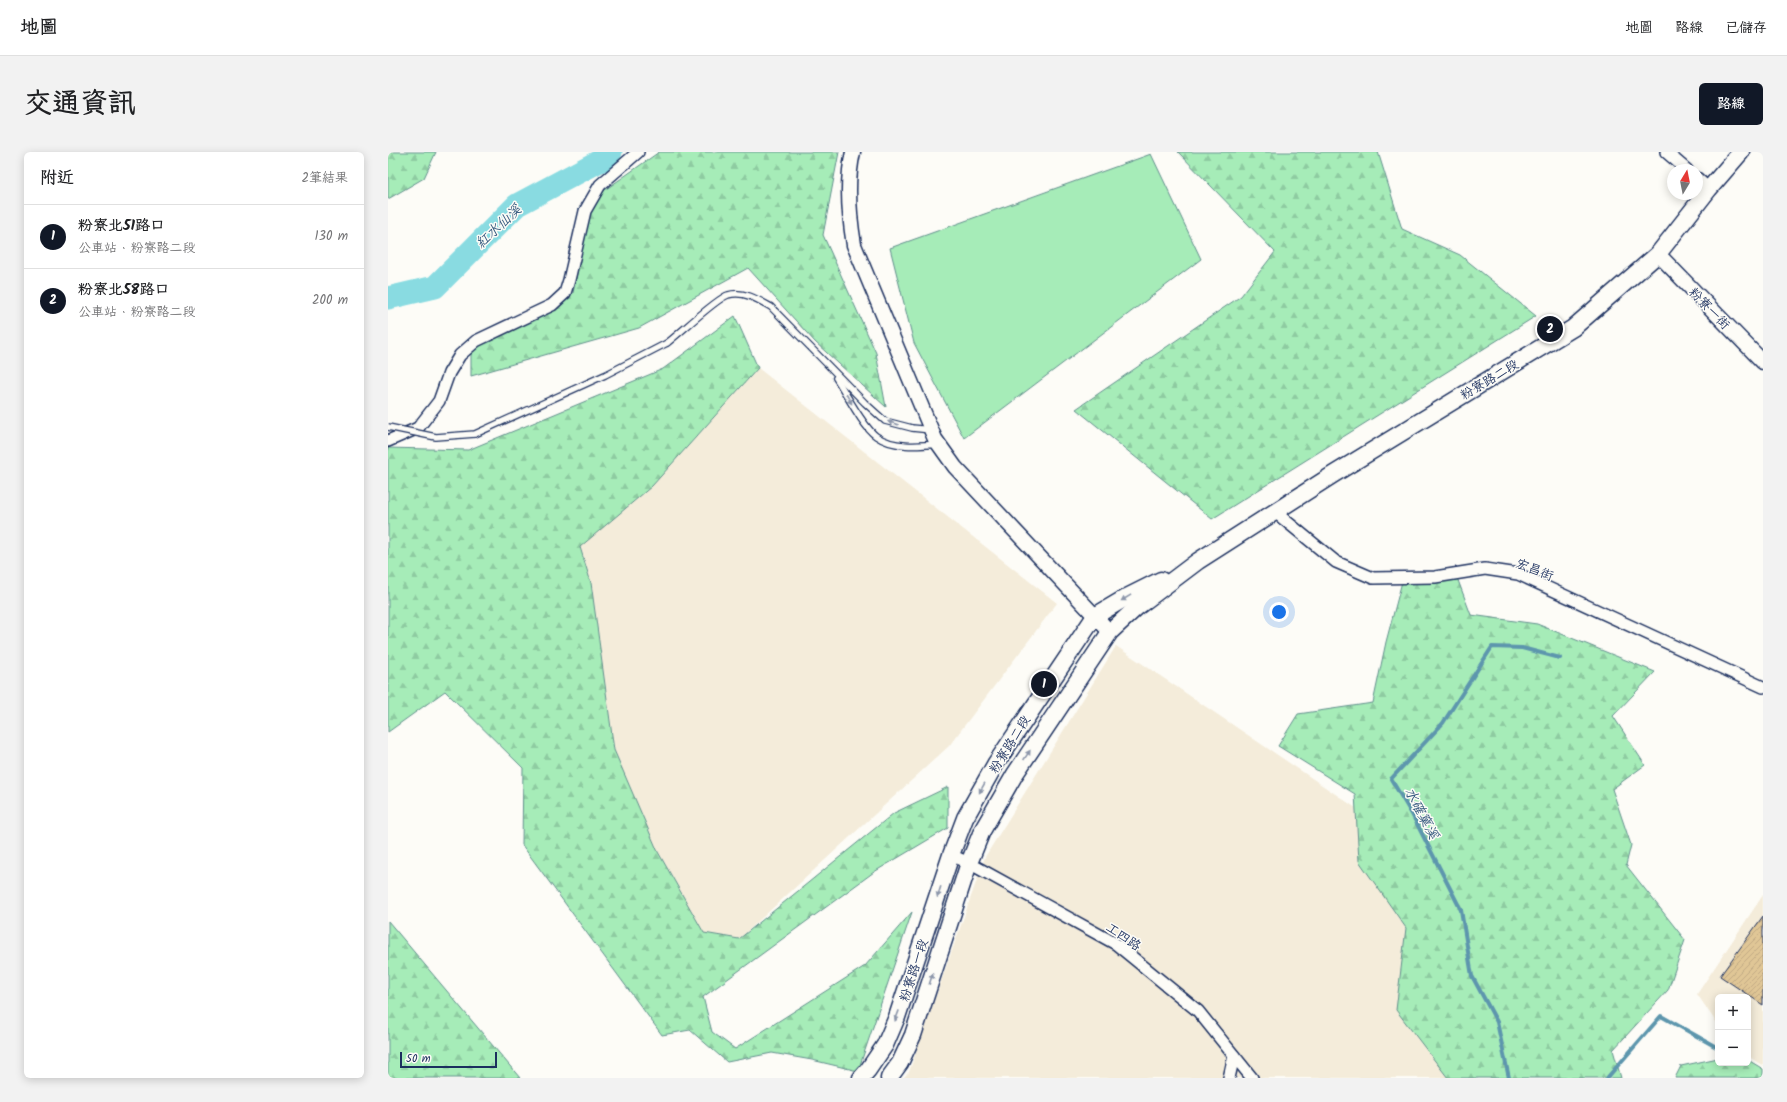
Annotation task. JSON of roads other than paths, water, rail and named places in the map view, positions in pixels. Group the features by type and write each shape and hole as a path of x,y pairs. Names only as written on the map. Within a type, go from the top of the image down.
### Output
{"main road":[{"name":"粉寮路二段","path":"1703,184 1741,152"},
{"name":"粉寮路二段","path":"969,863 982,830 1014,774 1110,632 1137,607 1198,561 1334,474 1573,328 1658,254 1693,200"},
{"name":"粉寮路二段","path":"951,856 965,818 996,763 1095,616 1127,597 1198,561"},
{"name":"粉寮路一段","path":"861,1078 885,1045 897,1017 951,856"},
{"name":"粉寮路一段","path":"889,1078 900,1063 913,1035 969,863"}],"street":[{"path":"388,441 418,428 439,401 449,373 460,355 476,341 552,306 565,293 585,211 600,185 638,152"},
{"path":"853,152 851,162 849,218 854,245 931,430 955,466 1110,632"},
{"path":"1666,152 1680,164"},
{"name":"粉寮一街","path":"1658,254 1763,362"},
{"name":"宏昌街","path":"1275,512 1336,562 1373,578 1435,577 1485,569 1518,574 1763,687"},
{"name":"工四路","path":"951,856 969,863 1116,944 1198,1011 1252,1078"},
{"path":"1229,1078 1234,1056"}],"lane":[{"path":"388,427 436,437 475,434 605,375 668,343 717,301 728,294 743,294 759,300 771,307 865,403 885,421 912,428 931,430"},
{"path":"828,366 860,417 876,436 894,443 910,445 939,444"}],"waterway":[{"name":"紅水仙溪","path":"388,298 435,287 517,205 605,158 611,152"},
{"name":"水確窠溪","path":"1509,1078 1497,1022 1472,976 1461,910 1413,816 1391,779 1443,723 1492,647 1522,648 1560,658"},
{"path":"1607,1078 1661,1016 1715,1046"}],"place":[{"name":"粉寮北58路口","path":"1550,329"},
{"name":"粉寮北51路口","path":"1044,684"}]}
